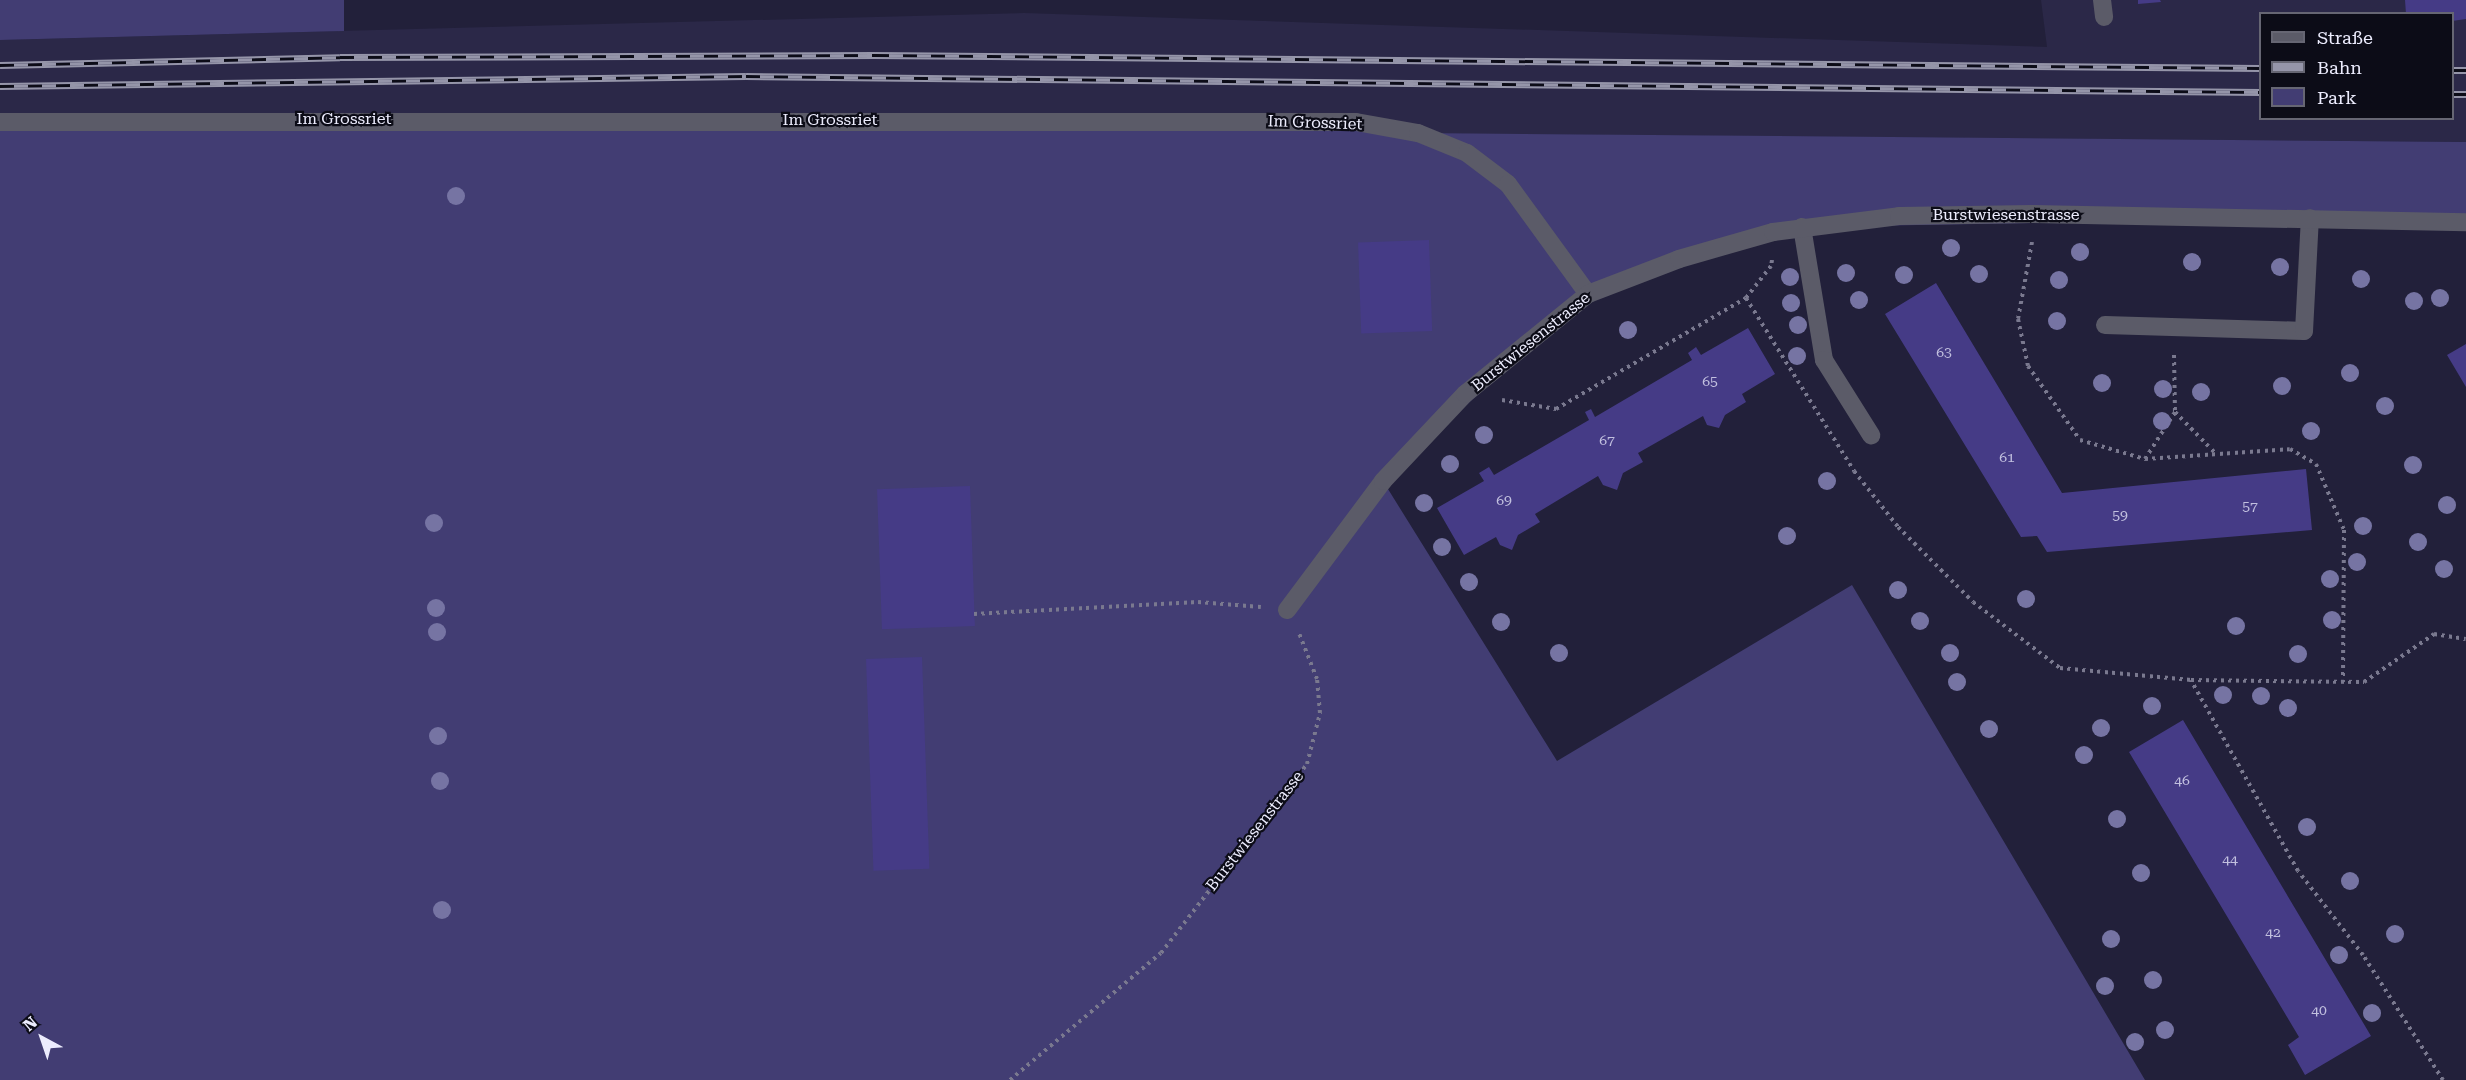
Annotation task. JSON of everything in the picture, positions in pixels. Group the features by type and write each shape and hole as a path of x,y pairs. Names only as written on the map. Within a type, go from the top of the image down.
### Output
{"street":[{"name":"Im Grossriet","path":"0,122 1356,122 1418,133 1467,153 1508,184 1588,294"},
{"name":"Burstwiesenstrasse","path":"1287,610 1383,481 1465,394 1588,294 1679,259 1802,226 1899,216 2033,214 2466,222"},
{"path":"2105,324 2304,331 2310,218"},
{"path":"1802,226 1824,360 1871,435"}],"path":[{"path":"2033,214 2032,247 2018,320 2028,366 2080,440 2145,459 2290,449 2316,464 2344,530 2343,682"},
{"path":"1465,394 1556,409 1746,298 1772,266 1773,232"},
{"path":"1746,298 1854,471 1899,527 1973,602 2060,668 2191,680 2364,682 2434,634 2466,639"},
{"path":"2145,459 2175,412 2173,327"},
{"path":"2175,412 2216,454"},
{"path":"974,614 1198,602 1287,610"},
{"name":"Burstwiesenstrasse","path":"1010,1080 1161,952 1307,764 1320,713 1317,679 1287,610"},
{"path":"2191,680 2298,871 2363,955 2443,1080"}],"shaded area":[{"path":"2041,0 2466,0 2466,142 0,122 0,40 1024,13 2047,47"}],"green space":[{"path":"0,0 344,0 344,31 0,40"},
{"path":"0,122 1356,122 1418,133 2466,142 2466,222 2310,218 1802,227 1588,294 1383,481 1557,761 1852,585 2145,1080 0,1080"}],"building":[{"path":"2138,0 2160,0 2161,2 2138,4"},
{"path":"2405,0 2466,0 2466,19 2454,21 2454,12 2406,12"},
{"path":"1429,240 1432,331 1361,333 1358,242"},
{"path":"1936,283 2062,493 2306,469 2312,530 2047,552 2037,536 2021,537 1885,314"},
{"path":"1748,328 1775,374 1742,394 1746,402 1725,415 1719,428 1707,425 1703,416 1638,453 1643,462 1623,473 1617,490 1603,485 1598,476 1535,514 1540,522 1518,535 1512,550 1500,545 1496,537 1464,555 1437,508 1484,481 1479,473 1489,467 1494,475 1589,420 1585,412 1591,409 1595,417 1692,360 1688,353 1696,347 1701,355"},
{"path":"2466,344 2466,387 2447,355"},
{"path":"970,486 975,626 882,629 877,489"},
{"path":"922,657 929,869 873,871 866,659"},
{"path":"2183,720 2371,1036 2305,1075 2288,1045 2299,1037 2129,752"}],"railway":[{"path":"0,65 340,57 875,55 2259,68"},
{"path":"2454,70 2466,70"},
{"path":"0,86 746,76 2259,92"},
{"path":"2454,94 2466,94"}]}
